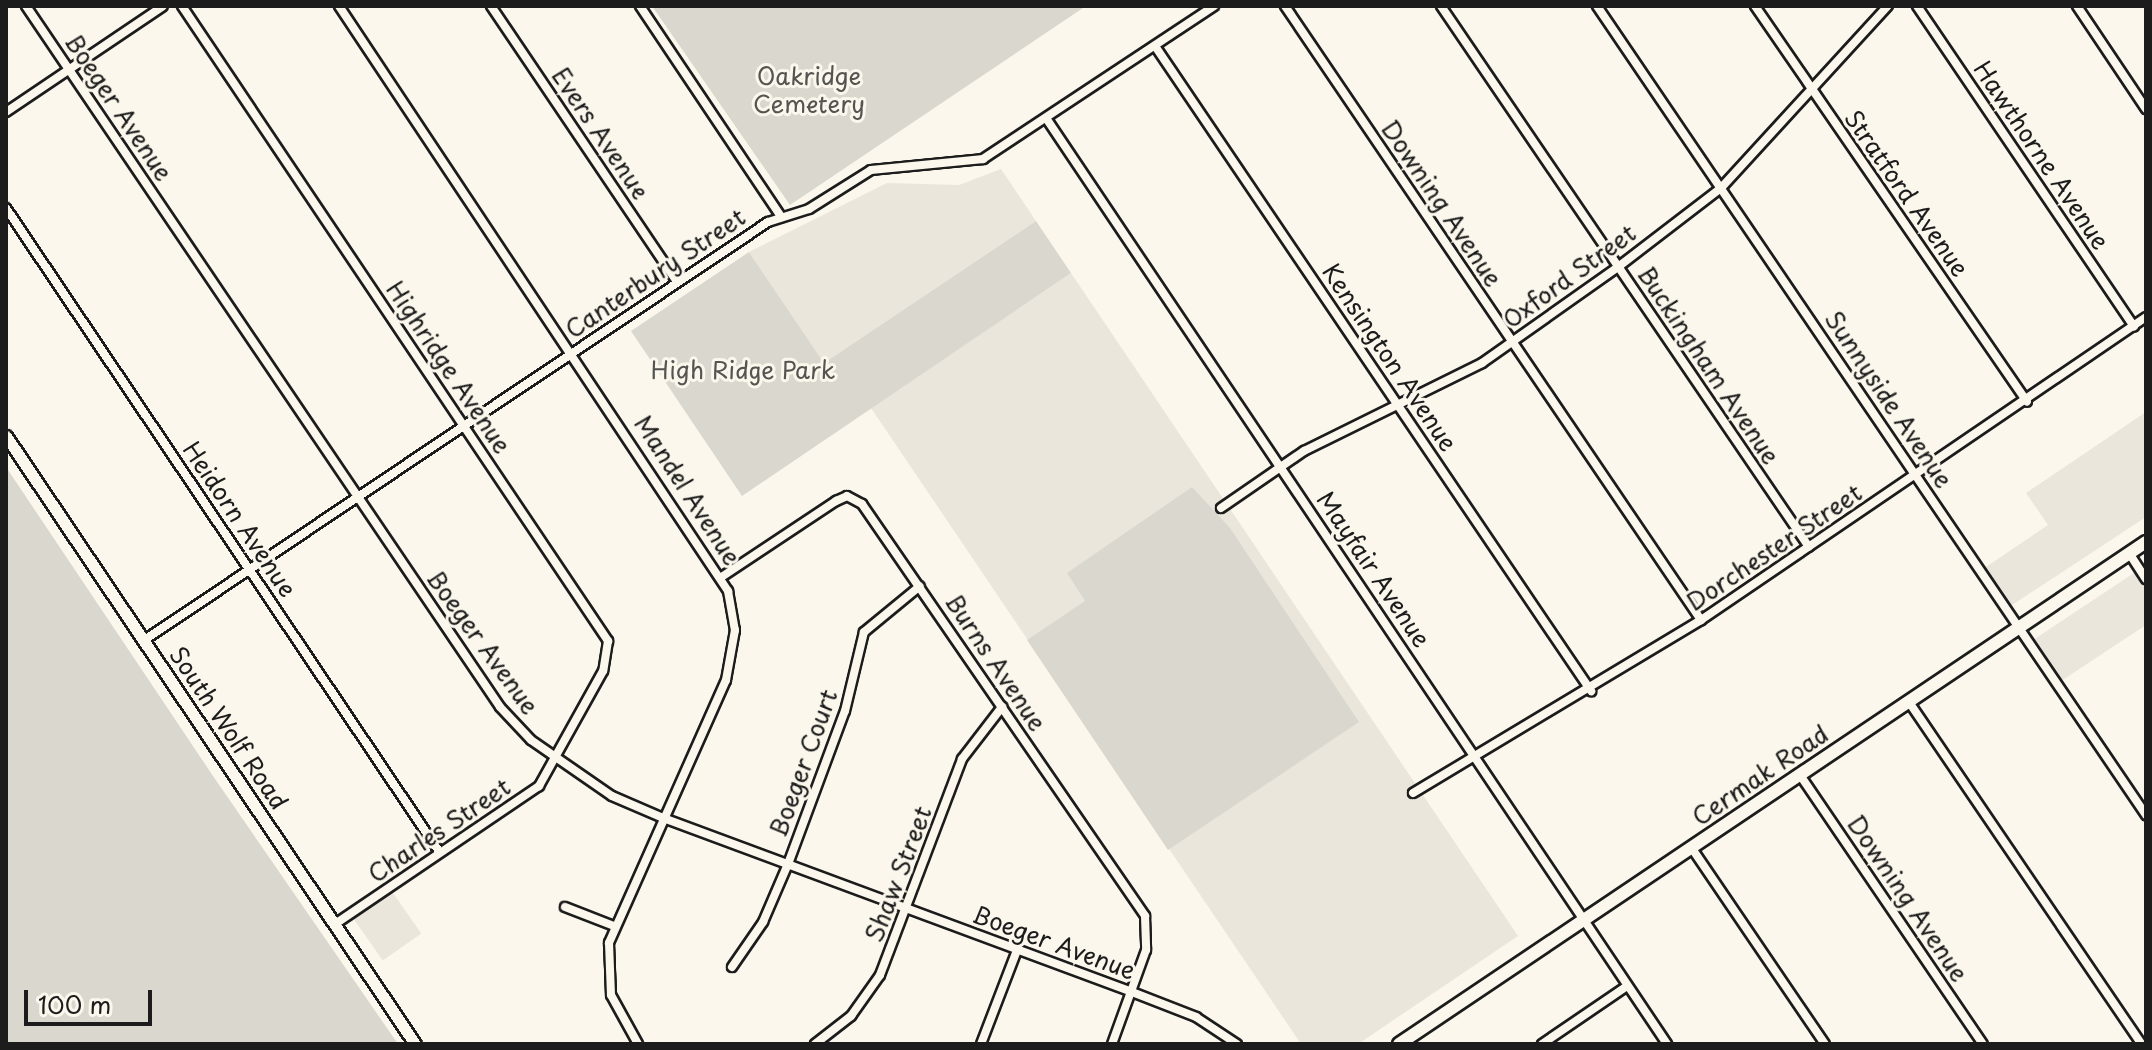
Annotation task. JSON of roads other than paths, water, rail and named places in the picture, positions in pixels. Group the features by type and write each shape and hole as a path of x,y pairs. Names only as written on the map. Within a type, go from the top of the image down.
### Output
{"main road":[{"name":"South Wolf Road","path":"6,436 415,1044"},
{"name":"Cermak Road","path":"1399,1044 2146,542"}],"street":[{"name":"Boeger Avenue","path":"26,6 500,707 557,760 663,818 1196,1017 1237,1044"},
{"path":"6,112 163,6"},
{"name":"Highridge Avenue","path":"182,6 608,641 603,671 557,760"},
{"name":"Mandel Avenue","path":"339,6 723,576 734,619 732,663 614,926 606,978 638,1044"},
{"name":"Evers Avenue","path":"491,6 677,282"},
{"path":"640,6 781,217"},
{"name":"Canterbury Street","path":"143,641 677,282 781,217 883,167 976,162 1214,6"},
{"name":"Downing Avenue","path":"1285,6 1701,620"},
{"name":"Buckingham Avenue","path":"1441,6 1809,547"},
{"name":"Sunnyside Avenue","path":"1597,6 2146,815"},
{"name":"Stratford Avenue","path":"1755,6 2027,402"},
{"name":"Oxford Street","path":"1221,508 1324,440 1401,408 1512,343 1618,267 1721,188 1814,93 1888,6"},
{"name":"Hawthorne Avenue","path":"1917,6 2134,326"},
{"path":"2077,6 2146,109"},
{"name":"Kensington Avenue","path":"1155,46 1591,691"},
{"name":"Mayfair Avenue","path":"1046,118 1667,1044"},
{"name":"Heidorn Avenue","path":"6,208 440,853"},
{"name":"Dorchester Street","path":"1413,793 1474,752 1591,691 1701,620 2027,402 2146,317"},
{"name":"Burns Avenue","path":"723,576 847,496 862,504 1145,916 1146,950 1112,1044"},
{"path":"2129,553 2146,579"},
{"name":"Boeger Court","path":"732,967 763,922 788,864 845,711 864,632 920,586"},
{"path":"1909,702 2141,1044"},
{"name":"Shaw Street","path":"815,1044 871,991 962,759 1002,707"},
{"name":"Charles Street","path":"335,924 539,786 557,760"},
{"name":"Downing Avenue","path":"1800,775 1983,1044"},
{"path":"1691,847 1825,1044"},
{"path":"565,907 614,926"},
{"path":"981,1044 1017,950"},
{"path":"1542,1044 1627,986"}],"park label":[{"name":"Oakridge Cemetery","path":"809,90"},
{"name":"High Ridge Park","path":"743,370"}]}
